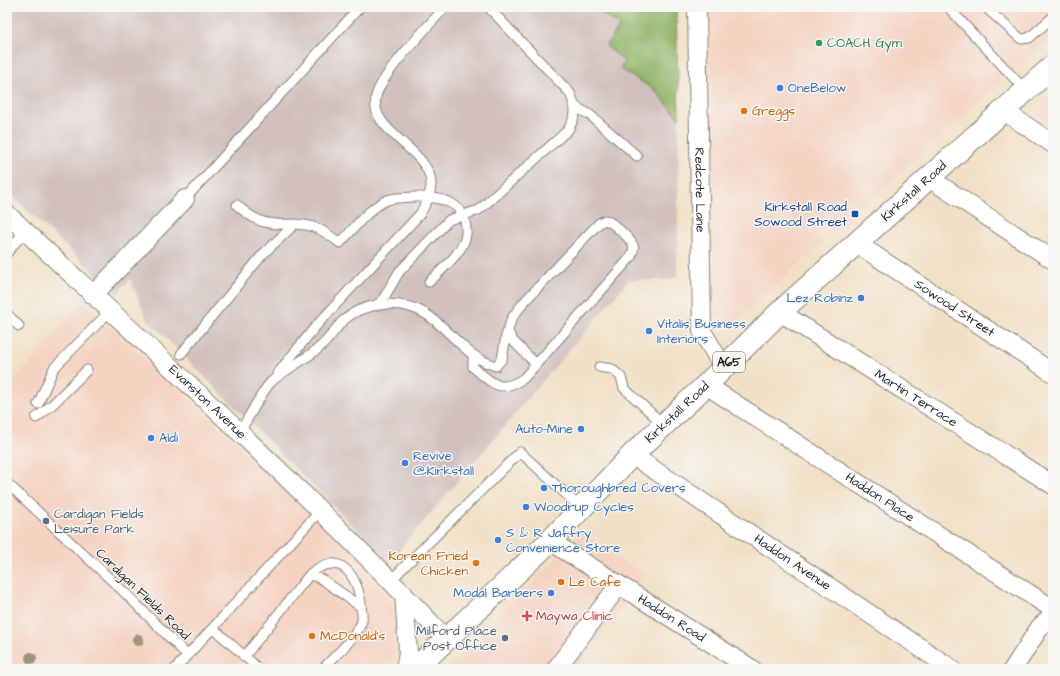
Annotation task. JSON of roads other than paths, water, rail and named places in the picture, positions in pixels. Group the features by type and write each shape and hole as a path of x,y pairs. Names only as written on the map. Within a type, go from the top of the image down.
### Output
{"main road":[{"name":"Kirkstall Road","path":"415,669 550,541 632,455 780,312 1053,66"}],"street":[{"name":"Redcote Lane","path":"697,7 702,331 724,367"},
{"path":"1004,111 1053,144"},
{"path":"929,178 1053,260"},
{"path":"93,295 185,198"},
{"name":"Evanston Avenue","path":"7,214 320,511 391,580 446,639"},
{"name":"Sowood Street","path":"856,243 1053,373"},
{"name":"Martin Terrace","path":"780,312 1053,485"},
{"name":"Haddon Place","path":"706,385 1053,609"},
{"name":"Haddon Avenue","path":"632,455 952,669"},
{"name":"Haddon Road","path":"550,541 752,669"},
{"path":"556,669 619,585"},
{"path":"404,594 408,652 405,669"},
{"path":"1013,669 1040,627 1053,615"}],"lane":[{"path":"239,433 270,383 316,326 420,214 429,196 431,184 426,168 379,119 376,105 377,94 383,79 445,7"},
{"path":"376,305 382,301 399,272 448,220 479,210 568,130 575,117 576,107 570,93 488,7"},
{"path":"948,7 1026,91"},
{"path":"985,7 1021,39 1029,38 1053,17"},
{"path":"185,198 356,9"},
{"path":"576,107 590,115 637,156"},
{"path":"237,206 250,218 275,225 309,225 321,229 340,243 375,207 386,200 429,196 450,201 463,215 466,235 457,254 429,282"},
{"path":"270,383 321,347 343,321 358,311 376,305 407,305 427,314 473,357 496,366 502,359 512,318 524,302 599,223 605,220 610,221 632,243 634,250 630,257 524,378 514,385 505,387 495,385 473,368 473,357"},
{"path":"182,354 263,254 295,224"},
{"path":"7,253 25,231"},
{"path":"38,404 54,368 110,311"},
{"path":"7,314 20,326"},
{"path":"508,332 513,341 536,364"},
{"path":"598,367 612,369 621,377 624,388 664,425"},
{"path":"36,418 53,404 87,370"},
{"path":"391,580 520,452 581,508"},
{"name":"Cardigan Fields Road","path":"7,483 122,591 188,656 320,511"},
{"path":"244,657 310,574 319,567 331,564 345,568 352,574 358,588 362,619 358,630 323,669"},
{"path":"310,574 323,580 361,607"},
{"path":"213,628 259,669"},
{"path":"175,669 188,656"}],"place":[{"name":"COACH Gym","path":"819,43"},
{"name":"OneBelow","path":"780,88"},
{"name":"Greggs","path":"744,111"},
{"name":"Kirkstall Road Sowood Street","path":"855,214"},
{"name":"Lez Robinz","path":"861,298"},
{"name":"Vitalis Business Interiors","path":"649,331"},
{"name":"Auto-Mine","path":"581,429"},
{"name":"Aldi","path":"151,438"},
{"name":"Revive @Kirkstall","path":"405,463"},
{"name":"Thoroughbred Covers","path":"544,488"},
{"name":"Woodrup Cycles","path":"526,507"},
{"name":"Cardigan Fields Leisure Park","path":"46,521"},
{"name":"S & R Jaffry Convenience Store","path":"498,540"},
{"name":"Korean Fried Chicken","path":"476,563"},
{"name":"Le Cafe","path":"561,582"},
{"name":"Modal Barbers","path":"551,593"},
{"name":"Maywa Clinic","path":"527,616"},
{"name":"McDonald's","path":"312,636"},
{"name":"Milford Place Post Office","path":"505,638"}]}
